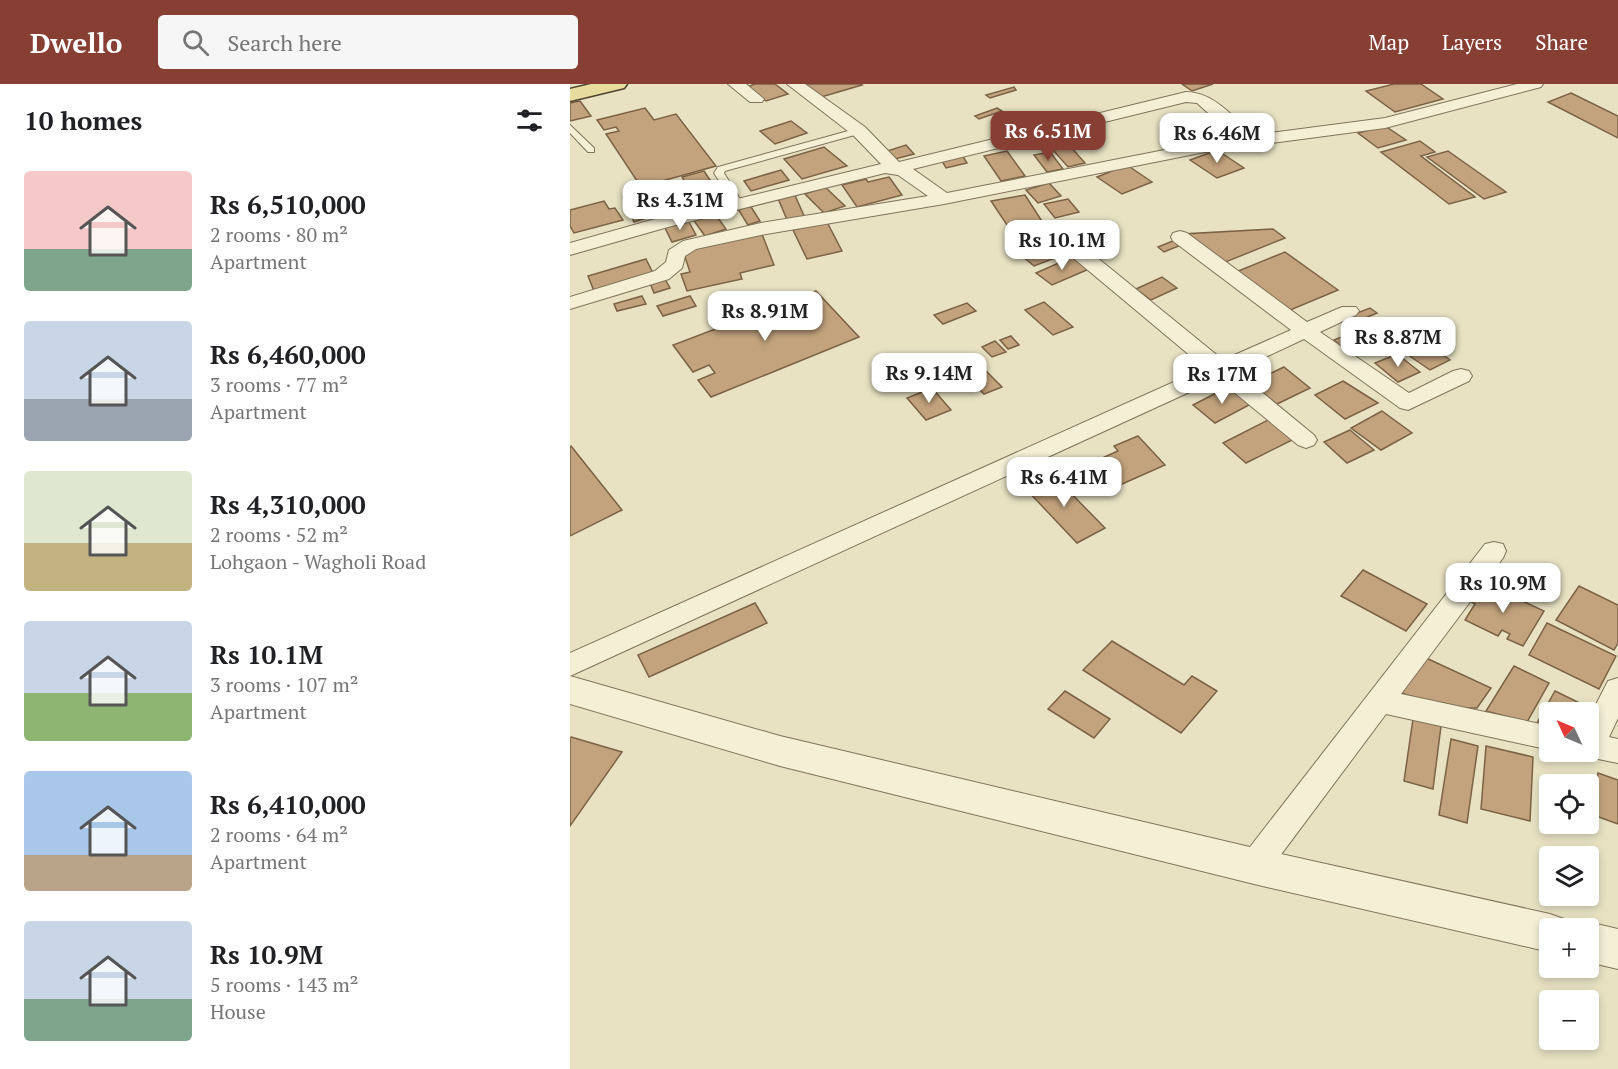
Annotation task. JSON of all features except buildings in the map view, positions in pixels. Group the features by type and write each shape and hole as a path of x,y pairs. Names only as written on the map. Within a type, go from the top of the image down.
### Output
{"main road":[{"path":"570,95 617,84"}],"street":[{"path":"736,84 756,99"},
{"path":"795,84 860,131 895,168 903,170 944,199"},
{"path":"570,303 662,275 670,270 680,250 690,245 761,229 944,199 1205,147 1385,123 1535,84"},
{"path":"570,249 866,171 895,168 1186,98 1196,97 1203,100 1249,140"},
{"path":"1180,237 1303,329 1408,403 1461,376"},
{"path":"1066,242 1306,440"},
{"path":"570,665 1303,329 1349,311"},
{"path":"1254,866 1494,551"},
{"path":"1599,726 1618,689"},
{"path":"570,690 780,751 1254,866 1539,931"},
{"path":"1380,701 1539,736"},
{"path":"1599,748 1618,751"},
{"path":"1599,945 1618,949"}],"lane":[{"path":"570,128 591,150"},
{"path":"738,204 719,174 721,169 860,131"}]}
